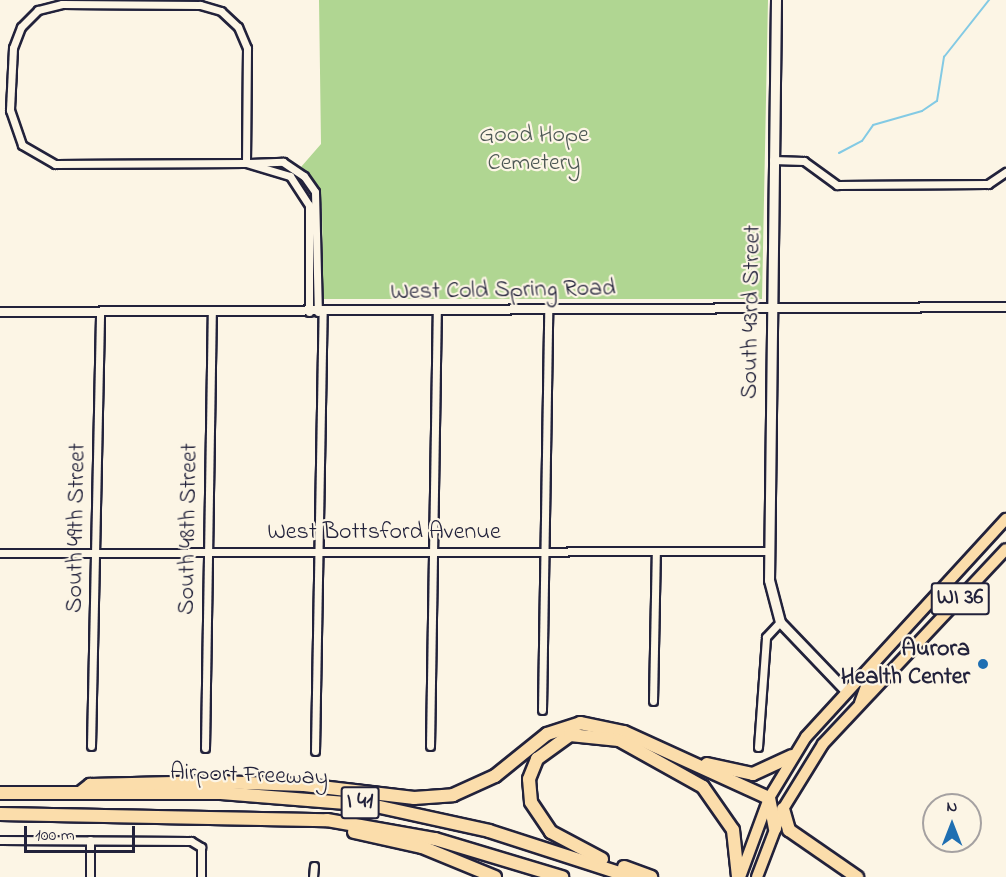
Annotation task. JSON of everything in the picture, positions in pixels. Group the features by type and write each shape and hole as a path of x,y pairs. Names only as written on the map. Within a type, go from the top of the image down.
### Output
{"highway":[{"path":"80,793 90,785 215,782 304,784 414,798 453,795 495,776 547,734 580,723 616,729 769,798 774,828"},
{"path":"651,877 579,850 544,825 531,802 529,779 548,746 570,735 607,736 687,774 712,795 728,820 739,877"},
{"path":"686,759 744,775 768,770 792,756"},
{"name":"Airport Freeway","path":"0,793 276,794 370,805 489,831 631,877"},
{"path":"783,808 789,830 856,877"},
{"name":"Airport Freeway","path":"0,814 253,815 397,831 562,877"},
{"path":"253,815 274,824 404,842 495,877"}],"main road":[{"name":"South 43rd Street","path":"776,0 768,551 780,622"},
{"name":"WI 36","path":"739,877 769,798 792,756 846,691 1006,519"},
{"name":"WI 36","path":"757,877 783,808 831,735 1006,549"},
{"path":"780,622 846,691 847,704 831,735"},
{"path":"860,703 882,652"}],"street":[{"path":"246,163 247,48 238,27 221,11 201,5 62,4 38,10 21,27 13,48 10,110 14,132 34,157 55,164 246,163 260,159 294,168 310,182 318,204 320,552 315,751"},
{"path":"773,160 804,161 837,185 988,184 1006,172"},
{"path":"246,163 290,176 309,205 317,312"},
{"path":"309,205 318,204"},
{"name":"West Cold Spring Road","path":"0,312 212,310 437,312 772,307 1006,308"},
{"path":"543,710 543,552 548,309"},
{"name":"South 48th Street","path":"205,748 212,310"},
{"name":"South 49th Street","path":"92,746 100,311"},
{"path":"430,746 437,312"},
{"path":"653,701 656,551"},
{"name":"West Bottsford Avenue","path":"0,553 768,551"},
{"path":"758,747 766,637 780,622"},
{"path":"0,840 198,843 201,877"},
{"path":"90,840 90,877"},
{"path":"314,866 314,877"}],"green space":[{"name":"Good Hope Cemetery","path":"319,0 768,0 762,299 323,299 322,208 315,182 301,167 321,144"}],"waterway":[{"path":"839,153 862,141 873,125 922,111 937,101 944,57 989,0"}],"place":[{"name":"Aurora Health Center","path":"983,664"}]}
